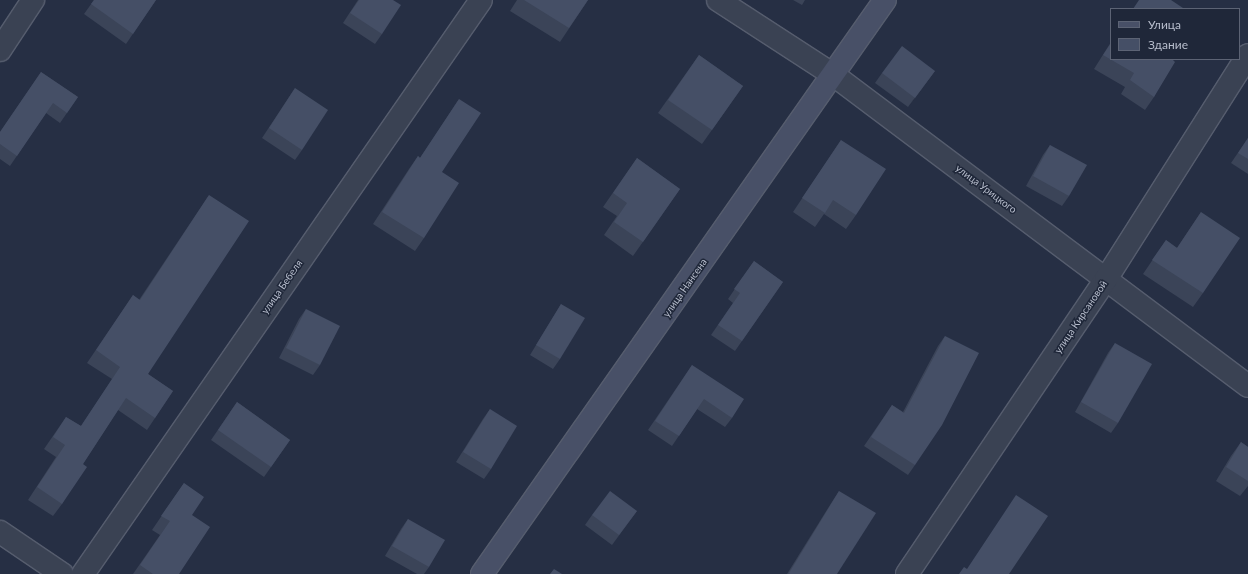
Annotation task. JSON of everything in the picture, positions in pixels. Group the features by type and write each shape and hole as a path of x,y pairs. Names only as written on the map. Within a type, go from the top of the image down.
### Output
{"main road":[{"name":"улица Нансена","path":"482,574 835,76 885,0"}],"street":[{"path":"0,50 33,0"},
{"name":"улица Бебеля","path":"84,574 481,0"},
{"name":"улица Урицкого","path":"718,0 835,76 1248,386"},
{"name":"улица Кирсановой","path":"907,574 1106,279 1248,55"},
{"path":"0,532 62,574"}],"building":[{"path":"94,0 156,0 133,34 91,4"},
{"path":"359,0 393,0 401,5 382,34 350,13"},
{"path":"524,0 588,0 569,28"},
{"path":"1139,0 1171,0 1183,8 1134,8"},
{"path":"1110,44 1110,59 1103,55"},
{"path":"902,46 935,71 915,98 882,73"},
{"path":"699,55 743,86 712,130 668,100"},
{"path":"1112,60 1173,60 1175,62 1154,97 1130,80 1134,73"},
{"path":"41,72 78,97 67,113 53,103 17,156 0,144 0,132"},
{"path":"295,88 328,110 302,150 269,128"},
{"path":"459,99 481,113 442,172 459,183 424,238 382,212 418,156 420,158"},
{"path":"1248,138 1248,159 1238,153"},
{"path":"841,140 886,169 856,215 833,200 825,213 802,198"},
{"path":"1050,145 1087,165 1069,196 1033,176"},
{"path":"637,158 680,189 643,242 614,222 627,203 613,193"},
{"path":"209,195 249,221 148,374 173,391 155,418 126,398 83,464 87,467 62,504 37,487 65,445 53,437 66,417 81,426 120,367 96,350 133,295 140,300"},
{"path":"1201,212 1240,238 1203,293 1152,260 1166,240 1177,248"},
{"path":"754,261 783,282 742,341 718,325 740,293 734,289"},
{"path":"561,304 585,318 560,359 536,345"},
{"path":"306,309 340,326 320,365 286,348"},
{"path":"945,336 979,353 942,425 915,465 871,437 892,405 904,413"},
{"path":"1115,343 1152,364 1118,423 1081,402"},
{"path":"692,365 744,399 732,418 704,399 679,436 655,421"},
{"path":"237,402 290,440 271,467 218,430"},
{"path":"490,409 517,426 491,469 463,452"},
{"path":"1241,442 1248,447 1248,481 1226,467"},
{"path":"184,483 204,497 192,515 210,527 179,574 153,574 140,565 170,521 161,516"},
{"path":"610,491 637,511 619,535 592,515"},
{"path":"839,491 876,513 837,574 790,574 789,573"},
{"path":"1016,495 1048,516 1009,574 959,574 964,567 967,569"},
{"path":"408,519 445,540 429,567 392,546"},
{"path":"554,569 562,574 550,574"}]}
